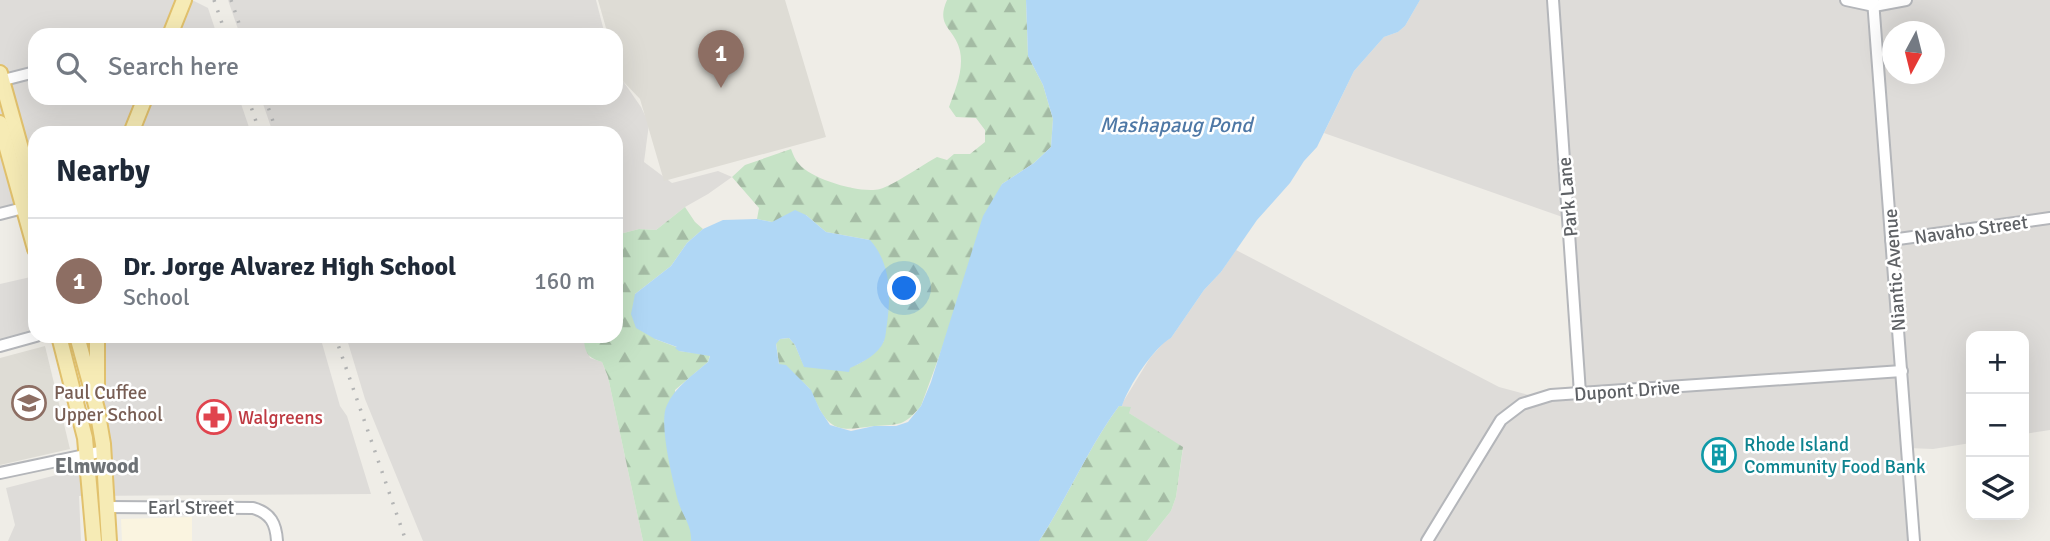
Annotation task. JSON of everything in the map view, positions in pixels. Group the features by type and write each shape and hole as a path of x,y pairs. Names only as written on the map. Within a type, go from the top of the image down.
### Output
{"main road":[{"path":"172,28 184,0"},
{"path":"1,78 28,191"},
{"path":"134,126 142,105"},
{"path":"0,123 28,196"},
{"path":"61,343 88,454 94,541"},
{"path":"65,358 68,343"},
{"path":"79,343 97,410 104,451 109,541"},
{"path":"97,343 97,410"}],"street":[{"name":"Park Lane","path":"1553,0 1580,393"},
{"path":"1846,0 1873,3 1906,0"},
{"name":"Niantic Avenue","path":"1873,3 1914,541"},
{"path":"1,78 28,73"},
{"path":"0,214 28,205"},
{"name":"Navaho Street","path":"1891,240 2050,218"},
{"path":"0,346 28,338"},
{"name":"Dupont Drive","path":"1427,541 1506,415 1522,404 1541,397 1902,370"},
{"path":"0,473 104,451"},
{"name":"Earl Street","path":"107,507 260,510 271,519 276,528 277,541"}],"shaded area":[{"path":"0,0 192,0 208,8 215,28 28,28 28,105 241,105 249,126 28,126 28,228 23,210 0,211"},
{"path":"228,0 596,0 603,28 238,28"},
{"path":"598,0 785,0 826,137 664,181 640,99 623,81 623,28 606,28"},
{"path":"1420,0 1841,0 1876,6 1912,0 2050,0 2050,430 2029,433 2029,331 1966,331 1966,444 1933,449 1908,448 1912,541 1147,541 1171,511 1176,497 1183,448 1129,413 1122,406 1123,402 1150,358 1171,338 1236,250 1499,387 1532,396 1572,389 1571,220 1324,133 1354,71 1384,37 1405,26"},
{"path":"623,81 649,124 644,162 672,183 718,171 732,177 685,207 656,230 639,229 623,233 623,126 271,126 263,105 623,105"},
{"path":"28,278 28,337 0,343 0,284"},
{"path":"78,343 322,343 340,406 347,416 371,494 79,496 81,541 8,541 15,525 6,488 76,470 95,451 85,367"},
{"path":"348,343 585,343 590,358 602,362 608,377 643,541 423,541 365,399"},
{"name":"Paul Cuffee Upper School","path":"45,346 70,449 0,465 0,358"},
{"path":"192,517 192,541 122,541 121,519"}],"green space":[{"path":"947,0 1026,0 1028,56 1043,85 1053,119 1051,147 1034,163 1002,184 921,406 910,418 900,423 842,428 824,417 809,388 779,364 776,343 780,339 789,338 804,366 849,367 866,360 874,352 884,341 870,240 826,232 806,215 772,222 757,219 759,208 732,177 745,165 791,149 795,159 805,170 825,180 861,189 880,189 937,157 947,160 954,154 970,154 985,142 985,130 976,118 956,117 949,107 958,80 961,58 958,43 943,16"},
{"path":"685,207 703,229 687,243 671,266 635,294 655,339 679,348 679,351 710,355 708,362 675,390 679,503 692,531 691,541 643,541 608,377 602,362 591,357 585,349 584,343 623,343 623,233 639,229 656,230"},
{"path":"1119,406 1131,407 1129,413 1183,447 1176,497 1171,511 1147,541 1039,541 1098,439"}],"water":[{"name":"Mashapaug Pond","path":"1026,0 1420,0 1405,26 1384,37 1354,71 1317,147 1257,220 1171,338 1142,368 1122,406 1119,406 1098,439 1039,541 691,541 670,466 665,438 665,413 675,393 708,362 710,356 679,351 675,348 677,347 636,328 631,314 635,294 671,266 687,243 703,229 723,220 757,219 772,222 795,210 806,215 826,232 870,240 882,259 888,280 888,313 881,346 870,358 850,368 849,372 804,367 795,345 789,338 780,339 776,344 779,364 786,365 811,390 830,425 851,431 908,422 921,406 931,382 983,216 1002,184 1034,163 1051,147 1053,119 1043,85 1028,56"}],"railway":[{"path":"214,0 224,28"},
{"path":"231,0 241,28"},
{"path":"250,105 258,126"},
{"path":"267,105 275,126"},
{"path":"337,343 406,541"}],"place":[{"name":"Dr. Jorge Alvarez High School","path":"721,88"},
{"name":"Paul Cuffee Upper School","path":"29,403"},
{"name":"Walgreens","path":"214,417"},
{"name":"Rhode Island Community Food Bank","path":"1719,455"}],"district":[{"name":"Elmwood","path":"97,466"}]}
